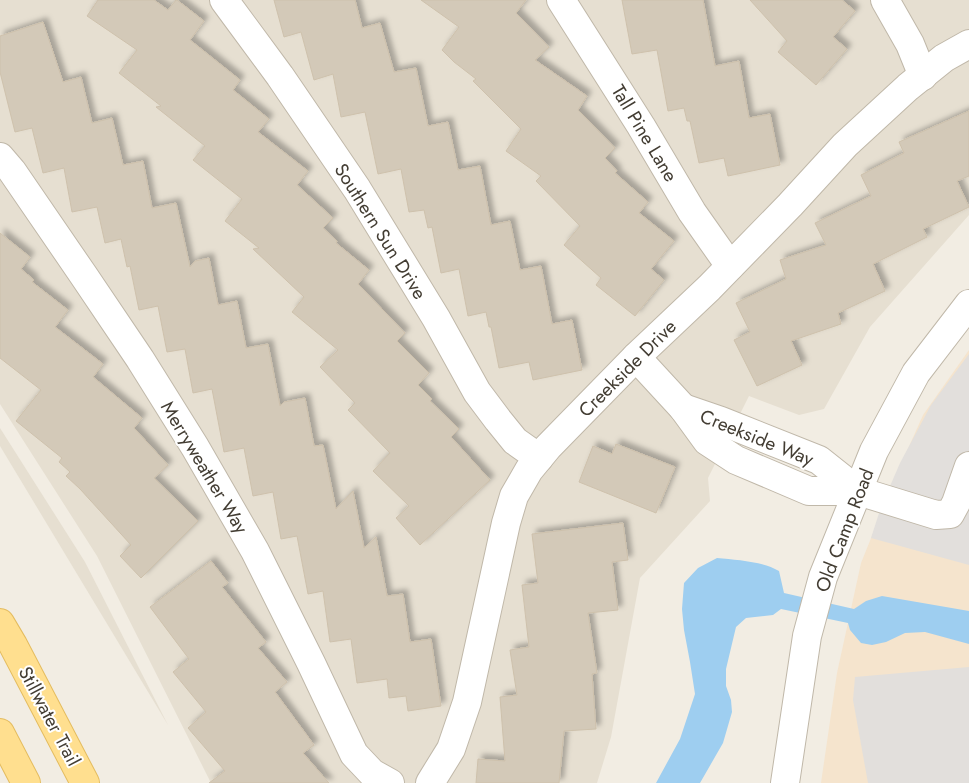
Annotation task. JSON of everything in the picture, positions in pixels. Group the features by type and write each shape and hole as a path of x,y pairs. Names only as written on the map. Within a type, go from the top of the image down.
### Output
{"main road":[{"name":"Stillwater Trail","path":"0,623 85,783"},
{"path":"0,734 26,783"}],"street":[{"name":"Southern Sun Drive","path":"224,0 280,76 357,189 436,318 478,392 515,441 539,458"},
{"name":"Tall Pine Lane","path":"561,0 641,126 692,212 730,266"},
{"path":"885,0 910,44 923,76"},
{"name":"Creekside Drive","path":"430,783 451,749 467,702 504,533 514,496 529,470 548,447 790,205 845,145 908,87 944,58 969,44"},
{"name":"Merryweather Way","path":"0,157 140,359 194,447 255,551 354,754 372,774 390,783"},
{"name":"Old Camp Road","path":"785,783 807,636 823,577 874,451 916,373 969,304"},
{"name":"Creekside Way","path":"636,357 683,408 707,440 736,460 809,491 858,491 936,515 950,514 969,466"}],"shaded area":[{"path":"0,0 969,0 969,215 870,327 824,409 799,415 749,396 708,478 710,501 640,578 611,737 597,783 211,783 97,556 0,404"},
{"path":"969,350 969,783 821,783 837,673 861,563 923,415"},
{"path":"969,354 969,565 871,538 881,507 900,463 931,405"},
{"path":"0,428 85,562 168,725 0,446"},
{"path":"969,667 969,783 868,783 853,700 855,677"}],"water":[{"path":"717,558 765,565 779,571 784,593 854,609 866,601 882,596 969,611 969,644 925,632 905,633 886,642 872,645 861,643 850,630 848,623 781,609 773,615 746,618 736,627 726,669 726,686 731,700 732,712 723,743 700,783 656,783 680,739 695,694 684,630 682,609 684,583 698,568"}],"building":[{"path":"98,0 154,0 168,10 177,0 204,21 190,40 240,80 233,90 269,119 258,132 308,171 297,185 333,218 323,228 337,241 336,243 369,270 358,284 405,333 397,341 429,373 418,385 432,399 430,401 459,429 451,437 490,480 420,545 396,518 409,506 373,471 390,453 348,410 355,403 320,367 338,350 292,312 304,297 253,249 259,248 225,221 242,199 193,160 205,146 156,107 161,106 119,73 137,50 87,16"},
{"path":"274,0 355,0 362,28 380,23 394,72 416,68 428,126 448,122 458,170 480,166 491,225 510,221 520,270 541,266 552,324 572,320 582,370 533,380 529,362 499,368 486,312 468,316 459,269 441,273 432,227 428,228 424,210 409,212 401,169 378,174 365,112 341,117 333,74 314,80 301,32 284,37"},
{"path":"421,0 526,0 516,13 549,47 535,60 587,96 578,110 615,148 605,158 617,171 615,173 648,202 639,213 674,241 651,269 664,280 635,316 596,285 601,278 564,245 580,226 536,181 541,176 506,151 521,129 473,81 476,79 442,50 459,27"},
{"path":"622,0 703,0 715,66 739,61 749,118 770,114 780,165 728,176 724,158 699,163 690,121 687,121 684,108 668,111 657,50 632,54"},
{"path":"750,0 842,0 855,11 833,37 847,49 816,85 778,52 787,41"},
{"path":"43,22 63,82 81,77 92,123 112,118 123,165 143,161 152,208 176,203 190,267 195,261 209,258 218,305 237,301 246,348 268,344 280,406 284,402 305,398 314,446 323,445 336,509 353,491 364,548 376,537 387,596 403,594 410,642 431,639 441,706 408,711 406,696 389,698 387,679 357,683 351,639 330,642 323,591 308,594 297,536 281,539 273,492 253,496 244,448 224,452 212,389 193,393 185,349 167,352 158,306 139,310 130,266 127,267 121,239 105,243 97,207 72,212 64,168 43,173 32,128 15,132 0,72 0,36"},
{"path":"969,111 969,176 957,181 969,207 923,229 927,237 873,264 885,291 838,313 841,324 791,341 802,365 757,386 734,340 750,332 736,303 786,279 780,260 826,245 815,223 871,196 861,175 904,153 899,142"},
{"path":"0,233 30,257 21,269 34,280 32,282 68,310 55,327 103,364 93,377 142,418 134,428 168,465 154,478 198,521 141,578 120,556 131,545 66,476 70,472 59,462 62,458 16,421 41,390 0,358"},
{"path":"616,444 675,467 656,513 579,482 593,446 612,454"},
{"path":"623,523 628,560 612,562 618,610 588,613 597,673 592,674 596,729 564,731 559,783 476,783 478,759 505,761 500,697 517,695 510,650 529,647 522,585 538,583 532,534"},
{"path":"211,561 228,583 222,587 266,642 258,648 287,682 275,692 314,745 303,753 329,783 209,783 225,771 188,728 206,712 173,672 189,659 150,607"}]}
